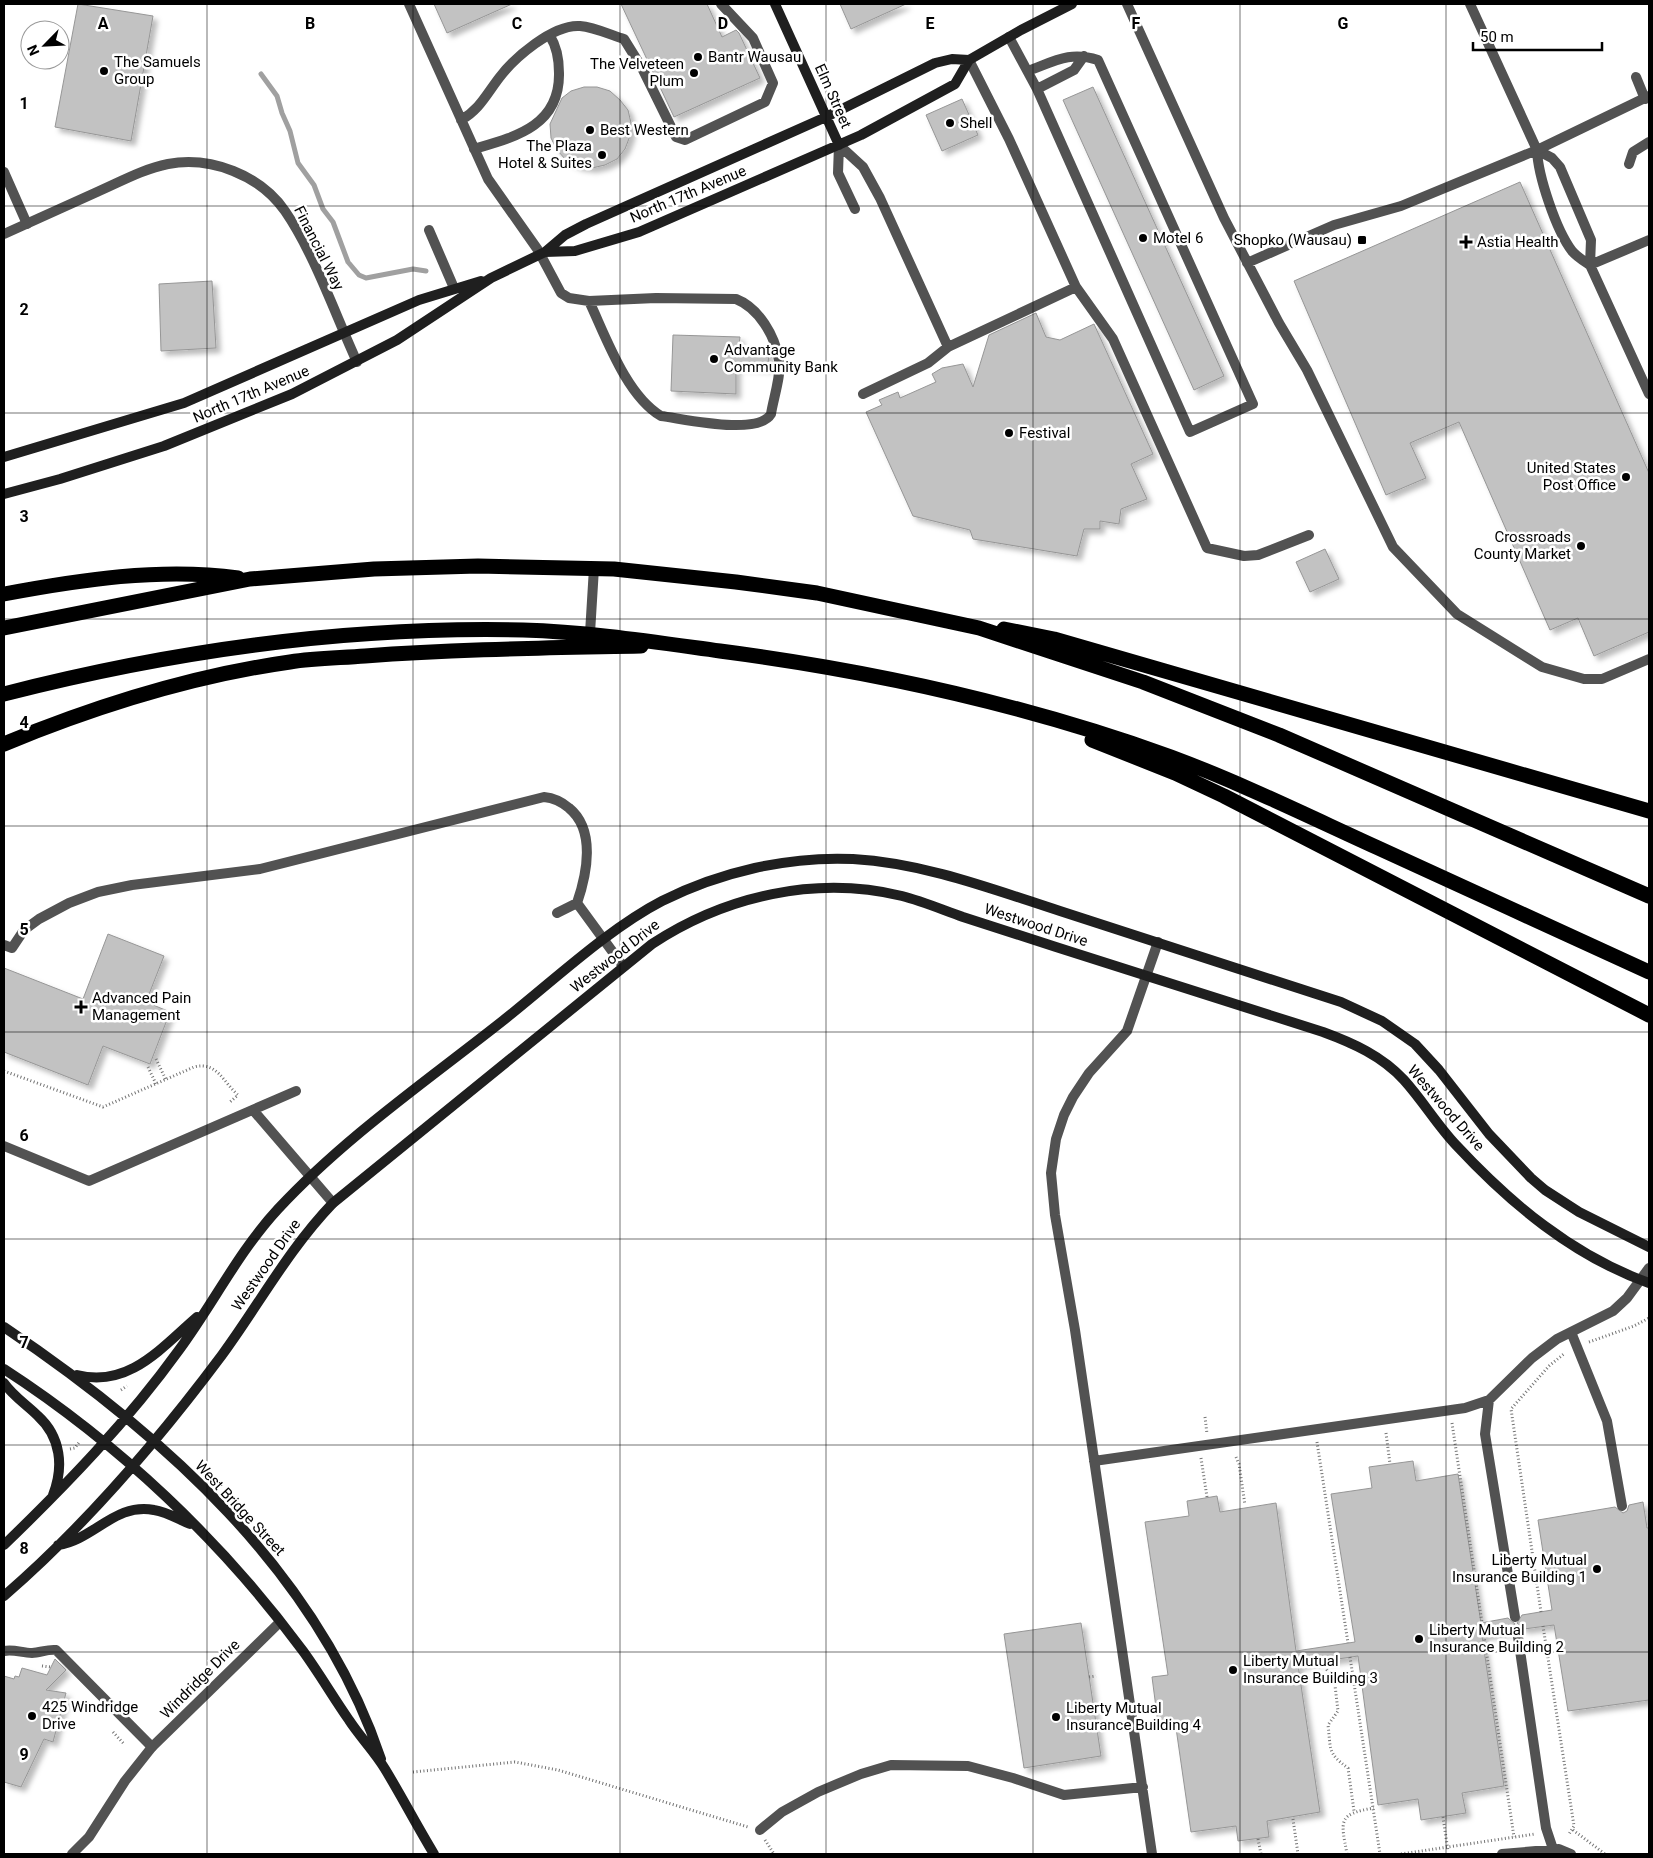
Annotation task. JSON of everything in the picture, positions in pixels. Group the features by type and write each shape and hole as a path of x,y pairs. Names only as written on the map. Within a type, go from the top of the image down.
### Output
{"highway":[{"path":"4,628 250,579 308,573 428,566 594,568 796,590 919,613 979,628 1143,682 1227,714 1649,896"},
{"path":"4,594 92,581 171,574 203,574 250,579"},
{"path":"979,628 1024,632 1054,639 1649,811"},
{"path":"4,694 159,660 358,635 484,630 590,633 685,645 876,675 1084,727 1225,778 1649,972"},
{"path":"4,744 65,719 147,692 221,674 291,662 431,651 685,645"},
{"path":"1002,705 1199,784 1649,1015"}],"street":[{"path":"409,4 460,120 492,186 542,253 561,293 569,298 589,301 656,298 736,299 747,303 756,312 770,333 780,361 771,414 768,420 756,424 736,425 661,416 651,410 638,396 625,375 589,301"},
{"path":"460,120 478,108 514,61 550,36 580,26 624,40 642,68 676,137 685,140 764,102 773,84 753,38 721,4"},
{"name":"Elm Street","path":"776,4 839,145"},
{"path":"1072,4 969,60 1009,139 1076,287 1100,317 1113,339 1207,548 1244,556 1258,555 1309,534"},
{"path":"1127,4 1209,187 1247,263 1307,370 1393,547 1457,614 1542,667 1584,679 1602,679 1649,659"},
{"path":"1470,4 1537,150 1538,169 1543,187 1566,240 1574,253 1590,265"},
{"path":"474,149 523,133 536,124 549,109 557,92 559,77 556,49 550,36"},
{"path":"1009,37 1037,89 1190,432 1254,404 1098,60 1084,56 1067,56 1028,72"},
{"path":"1037,89 1074,70 1084,56"},
{"name":"North 17th Avenue","path":"4,494 60,479 182,440 262,408 357,362 414,329 491,278 542,253 566,235 593,220 826,117 940,61 952,59 969,60 961,76 950,88 839,145 639,232 580,250 566,253 542,253"},
{"path":"1247,263 1334,225 1401,206 1537,150 1647,98 1636,77"},
{"path":"1628,164 1633,152 1649,142"},
{"path":"839,145 838,172 855,209"},
{"path":"839,145 864,168 880,198 948,347"},
{"path":"1537,150 1552,158 1560,167 1591,240 1590,265 1649,394"},
{"name":"Financial Way","path":"4,234 126,179 162,166 193,163 226,169 260,186 283,209 302,241 357,362"},
{"path":"4,172 27,224"},
{"path":"429,230 454,288"},
{"path":"1590,265 1649,240"},
{"name":"North 17th Avenue","path":"4,457 184,403 412,303 454,288 491,278"},
{"path":"863,394 928,363 948,347 1076,287"},
{"path":"590,633 594,568"},
{"path":"4,945 12,948 24,930 39,919 68,903 98,892 132,885 265,868 544,797 554,799 567,806 578,818 584,829 586,864 577,903 623,966"},
{"name":"Westwood Drive","path":"4,1545 52,1498 128,1417 186,1341 205,1310 263,1227 310,1176 371,1124 604,940 659,903 713,880 782,863 841,858 924,869 1158,942 1341,1002 1382,1021 1426,1054 1489,1134 1530,1178 1579,1212 1649,1247"},
{"name":"Westwood Drive","path":"4,1596 58,1545 155,1442 223,1354 292,1250 333,1203 623,966 674,930 724,907 774,893 824,888 868,890 904,896 1323,1032 1359,1046 1403,1079 1454,1143 1510,1199 1568,1242 1610,1266 1645,1281"},
{"path":"557,913 577,903"},
{"path":"1152,1854 1094,1461 1052,1194 1052,1156 1059,1128 1073,1096 1089,1073 1127,1031 1148,976 1158,942"},
{"path":"4,1146 89,1181 296,1091"},
{"path":"253,1110 333,1203"},
{"path":"1094,1461 1464,1408 1484,1403 1532,1358 1558,1339 1613,1311 1645,1281 1649,1268"},
{"path":"72,1374 100,1378 136,1368 155,1356 205,1310"},
{"name":"West Bridge Street","path":"4,1327 72,1374 128,1417 250,1537 288,1583 324,1638 354,1692 384,1767 434,1854"},
{"path":"1571,1332 1607,1421 1622,1506"},
{"name":"West Bridge Street","path":"4,1369 132,1466 194,1525 280,1622 311,1663 362,1740 384,1767"},
{"path":"4,1384 44,1422 54,1440 60,1466 57,1485 52,1498"},
{"path":"1489,1400 1485,1434 1515,1616"},
{"path":"58,1545 74,1542 115,1515 137,1509 158,1510 194,1525"},
{"name":"Windridge Drive","path":"72,1854 89,1837 125,1781 152,1747 280,1622"},
{"path":"1517,1630 1546,1828 1553,1849"},
{"path":"4,1651 33,1653 49,1649 56,1650 152,1747"},
{"path":"760,1830 782,1812 818,1792 861,1774 891,1766 968,1766 1013,1778 1064,1796 1143,1787"},
{"path":"1502,1854 1553,1849 1563,1849 1571,1854"}],"path":[{"path":"156,1059 166,1080"},
{"path":"4,1071 100,1107 108,1106 198,1066 213,1068 238,1095 230,1102"},
{"path":"148,1067 156,1084"},
{"path":"1588,1342 1634,1326 1649,1318"},
{"path":"1511,1408 1549,1366 1566,1352"},
{"path":"121,1390 128,1386 132,1391"},
{"path":"1506,1407 1511,1408"},
{"path":"1511,1408 1542,1612"},
{"path":"1205,1417 1207,1430"},
{"path":"1452,1422 1482,1623"},
{"path":"1385,1430 1390,1464"},
{"path":"75,1448 80,1441"},
{"path":"1317,1442 1348,1643"},
{"path":"1231,1455 1236,1456 1240,1467 1245,1505"},
{"path":"1202,1458 1207,1497"},
{"path":"1192,1461 1209,1458"},
{"path":"1544,1626 1572,1807 1573,1830 1569,1834"},
{"path":"1484,1636 1514,1837"},
{"path":"1350,1657 1380,1854"},
{"path":"1324,1663 1327,1670 1334,1677 1338,1711 1328,1725 1331,1752 1334,1757 1348,1768 1354,1811"},
{"path":"1089,1677 1096,1676"},
{"path":"113,1732 124,1744"},
{"path":"413,1772 515,1762 558,1770 760,1830"},
{"path":"1347,1854 1343,1824 1348,1815 1354,1811 1374,1808"},
{"path":"1443,1817 1448,1849"},
{"path":"1293,1820 1298,1854"},
{"path":"1573,1830 1605,1854"},
{"path":"1401,1854 1448,1849 1536,1834"},
{"path":"1258,1839 1260,1854"}],"building":[{"name":"The Samuels Group","path":"78,4 153,16 131,141 55,127 66,70 70,70 70,47"},
{"path":"434,4 512,4 447,33"},
{"name":"Bantr Wausau","path":"621,4 707,4 722,37 736,30 739,33 760,78 674,117"},
{"path":"840,4 906,4 851,29"},
{"name":"Best Western","path":"584,87 597,87 610,91 628,110 631,123 630,136 625,149 617,159 605,165 592,168 578,166 566,160 557,150 551,138 550,124 562,98 571,91"},
{"name":"Motel 6","path":"1093,87 1224,376 1194,390 1063,100"},
{"path":"962,99 978,135 942,151 926,115"},
{"path":"1520,182 1649,473 1649,632 1594,656 1578,618 1550,630 1459,422 1410,443 1426,478 1386,495 1294,281"},
{"path":"212,281 216,348 161,351 159,284"},
{"name":"Festival","path":"1036,313 1046,337 1060,340 1094,324 1153,454 1131,464 1147,499 1121,509 1119,524 1100,521 1100,529 1084,529 1077,556 973,539 970,530 913,516 866,412 882,405 879,400 898,392 900,398 936,382 932,374 942,368 963,364 973,387 989,335"},
{"path":"673,335 740,337 739,347 769,348 768,368 736,366 736,394 671,391"},
{"path":"1325,549 1339,579 1310,592 1296,562"},
{"name":"Advanced Pain Management","path":"108,934 164,956 146,1002 170,1012 150,1064 103,1046 88,1085 4,1052 4,968 83,999"},
{"path":"1413,1461 1416,1481 1458,1474 1481,1623 1508,1618 1515,1624 1510,1631 1482,1636 1504,1786 1462,1793 1466,1813 1421,1820 1418,1799 1378,1805 1358,1656 1298,1665 1320,1812 1267,1821 1269,1837 1238,1841 1236,1826 1191,1832 1175,1721 1158,1723 1152,1677 1168,1675 1145,1522 1189,1516 1187,1501 1217,1496 1220,1512 1276,1503 1296,1651 1355,1642 1331,1494 1372,1488 1369,1467"},
{"name":"Liberty Mutual Insurance Building 1","path":"1643,1502 1647,1528 1649,1528 1649,1700 1568,1711 1554,1625 1524,1629 1517,1623 1522,1615 1552,1610 1538,1520 1615,1507 1623,1513 1627,1511 1629,1505"},
{"name":"Liberty Mutual Insurance Building 4","path":"1081,1623 1101,1756 1024,1768 1004,1634"},
{"name":"425 Windridge Drive","path":"55,1659 66,1670 46,1690 66,1693 53,1742 44,1739 21,1787 4,1782 4,1676 14,1679 15,1676 19,1677 22,1668 47,1675"}],"waterway":[{"path":"261,74 277,96 290,131 298,163 314,185 323,209 333,222 348,262 359,275 366,278 413,269 426,271"}],"place":[{"name":"Bantr Wausau","path":"698,57"},
{"name":"The Samuels Group","path":"104,71"},
{"name":"The Velveteen Plum","path":"694,73"},
{"name":"Shell","path":"950,123"},
{"name":"Best Western","path":"590,130"},
{"name":"The Plaza Hotel & Suites","path":"602,155"},
{"name":"Motel 6","path":"1143,238"},
{"name":"Shopko (Wausau)","path":"1362,240"},
{"name":"Astia Health","path":"1466,242"},
{"name":"Advantage Community Bank","path":"714,359"},
{"name":"Festival","path":"1009,433"},
{"name":"United States Post Office","path":"1626,477"},
{"name":"Crossroads County Market","path":"1581,546"},
{"name":"Advanced Pain Management","path":"81,1007"},
{"name":"Liberty Mutual Insurance Building 1","path":"1597,1569"},
{"name":"Liberty Mutual Insurance Building 2","path":"1419,1639"},
{"name":"Liberty Mutual Insurance Building 3","path":"1233,1670"},
{"name":"425 Windridge Drive","path":"32,1716"},
{"name":"Liberty Mutual Insurance Building 4","path":"1056,1717"}]}
